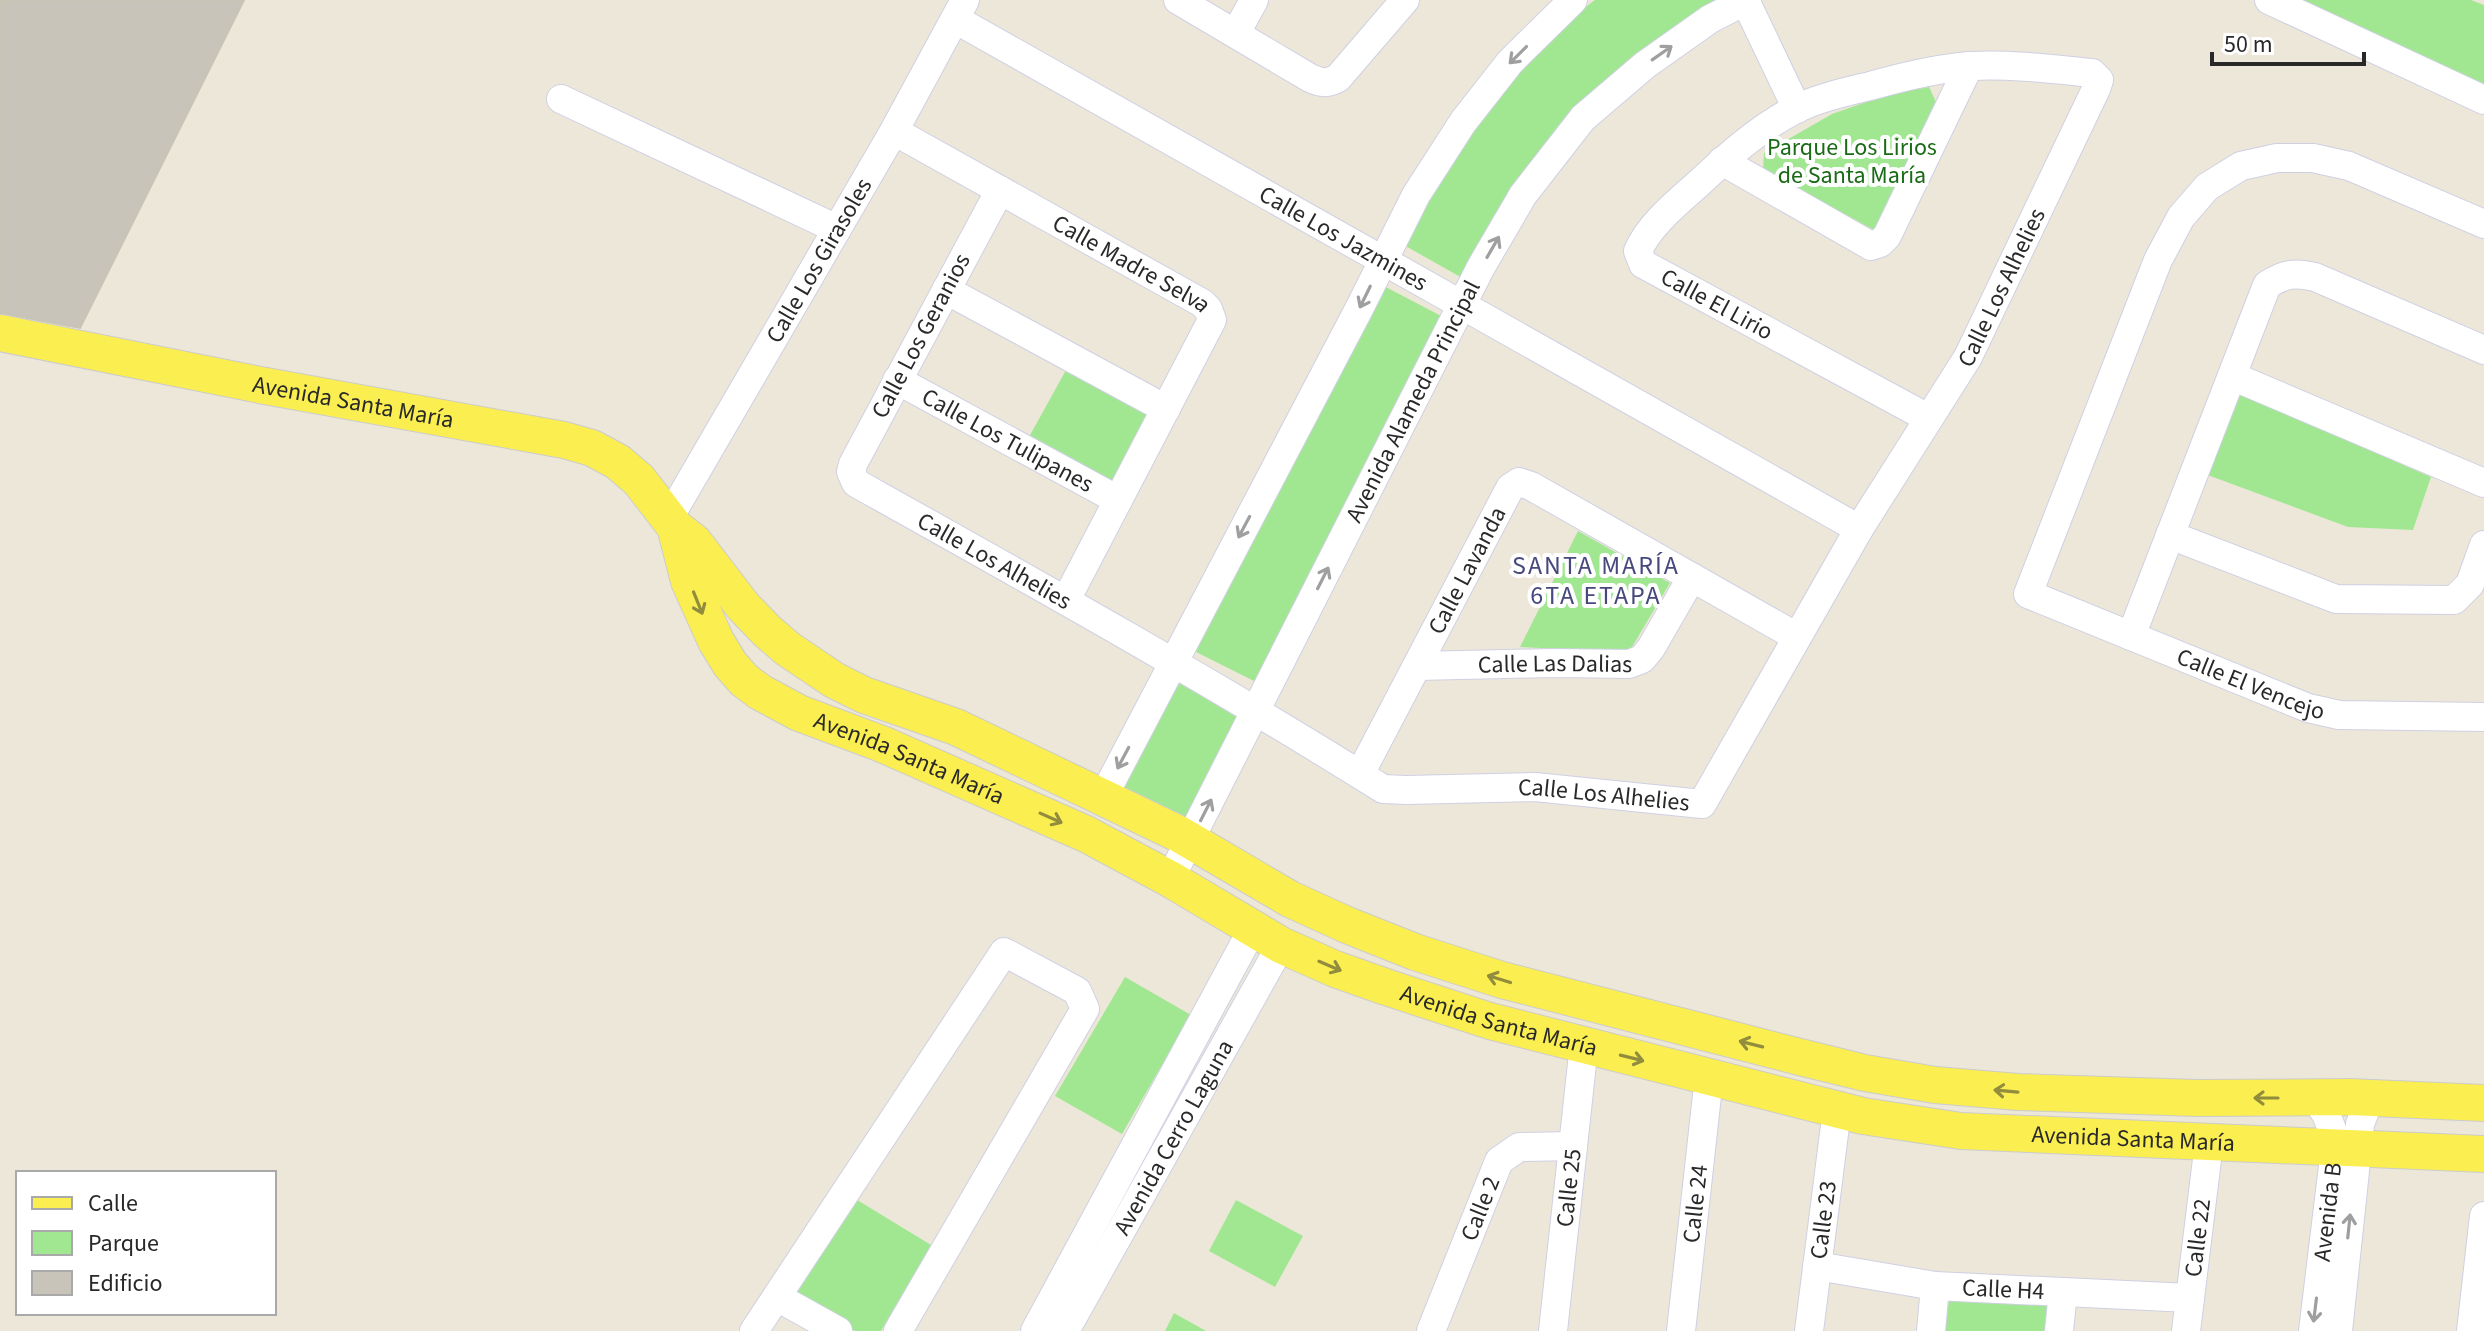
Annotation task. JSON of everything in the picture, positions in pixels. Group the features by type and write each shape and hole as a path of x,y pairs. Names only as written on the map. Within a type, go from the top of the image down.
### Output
{"main road":[{"name":"Avenida Santa María","path":"0,333 260,385 564,440 592,448 618,462 639,480 672,523 694,542 743,606 767,631 808,664 834,680 864,695 956,727 1103,797 1190,840 1290,899 1347,925 1415,952 1502,980 1865,1073 1935,1085 2018,1092 2197,1098 2484,1103"},
{"name":"Avenida Santa María","path":"672,523 689,581 716,641 737,672 760,692 810,717 882,744 1071,827 1170,879 1267,936 1335,969 1386,987 1490,1021 1837,1110 1961,1131 2484,1154"}],"street":[{"path":"1178,0 1310,78 1329,83 1338,78 1405,0"},
{"path":"1236,33 1254,0"},
{"path":"1103,797 1416,195 1463,122 1510,62 1573,0"},
{"path":"1746,0 1797,109"},
{"name":"Avenida Alameda Principal","path":"1170,879 1462,305 1523,195 1583,118 1645,65 1710,19 1746,0"},
{"path":"2271,0 2484,100"},
{"name":"Calle Los Jazmines","path":"960,9 1383,260 1859,529"},
{"name":"Calle Los Girasoles","path":"672,523 960,9"},
{"path":"1722,161 1871,246 1880,243 1887,236 1969,66"},
{"name":"Calle El Lirio","path":"1928,418 1643,264 1638,251 1642,241 1722,161 1758,132 1797,109 1850,90 1906,76 1969,66 2034,67 2092,73 2099,80"},
{"name":"Calle Los Alhelies","path":"856,483 1256,710 1383,789 1535,787 1702,804 1859,529 1968,357 2099,80"},
{"path":"561,99 837,229"},
{"name":"Calle Madre Selva","path":"894,131 1208,309 1212,320 1066,600"},
{"name":"Calle El Vencejo","path":"2483,717 2339,715 2308,708 2028,594 2158,260 2181,217 2207,187 2241,166 2277,158 2313,158 2349,166 2484,224"},
{"name":"Calle Los Geranios","path":"856,483 851,472 853,464 1000,190"},
{"path":"2131,636 2267,285 2283,275 2299,273 2315,277 2484,350"},
{"path":"946,290 1166,409"},
{"path":"2232,376 2484,483"},
{"name":"Calle Los Tulipanes","path":"897,380 1118,500"},
{"name":"Calle Lavanda","path":"1360,774 1510,488 1519,482 1797,637"},
{"path":"2170,535 2336,599 2454,600 2470,584 2484,545"},
{"name":"Calle Las Dalias","path":"1417,666 1629,664 1642,659 1651,648 1692,577"},
{"path":"1035,1331 1267,936"},
{"name":"Avenida Cerro Laguna","path":"1065,1331 1267,936"},
{"path":"754,1331 1004,952 1077,991 1085,1009 898,1331"},
{"name":"Calle 25","path":"1553,1331 1584,1045"},
{"name":"Calle 24","path":"1681,1331 1709,1077"},
{"name":"Avenida B","path":"2315,1098 2345,1148 2338,1331"},
{"name":"Avenida B","path":"2313,1331 2333,1166 2360,1124 2367,1106 2375,1099"},
{"name":"Calle 23","path":"1809,1331 1837,1110"},
{"name":"Calle 22","path":"2186,1331 2209,1143"},
{"name":"Calle 2","path":"1431,1331 1499,1161 1519,1147 1573,1146"},
{"path":"2471,1331 2480,1300 2484,1216"},
{"name":"Calle H4","path":"1817,1266 1935,1286 2190,1298"},
{"path":"1931,1331 1935,1286"},
{"path":"2059,1331 2063,1292"},
{"path":"777,1297 838,1331"}],"green space":[{"path":"1595,0 1717,0 1639,55 1464,279 1402,244 1453,156 1484,111 1546,43"},
{"path":"2297,0 2471,0 2484,5 2484,86"},
{"name":"Parque Los Lirios de Santa María","path":"1929,87 1937,104 1874,230 1763,170 1764,153 1832,114 1892,93"},
{"path":"1380,284 1447,319 1258,683 1190,649"},
{"path":"1066,370 1150,416 1113,483 1029,437"},
{"path":"2238,393 2431,477 2413,530 2348,527 2205,474"},
{"path":"1578,531 1670,583 1629,652 1520,647"},
{"path":"1176,680 1244,715 1184,828 1116,792"},
{"path":"1125,977 1191,1015 1122,1134 1055,1096"},
{"path":"854,1198 931,1245 881,1331 855,1331 791,1296"},
{"path":"1236,1200 1303,1236 1275,1287 1209,1251"},
{"path":"1949,1300 2052,1305 2049,1331 1945,1331"},
{"path":"1174,1313 1206,1331 1165,1331"}],"building":[{"path":"0,0 244,0 80,328 0,313"}],"district":[{"name":"SANTA MARÍA 6TA ETAPA","path":"1596,580"}]}
